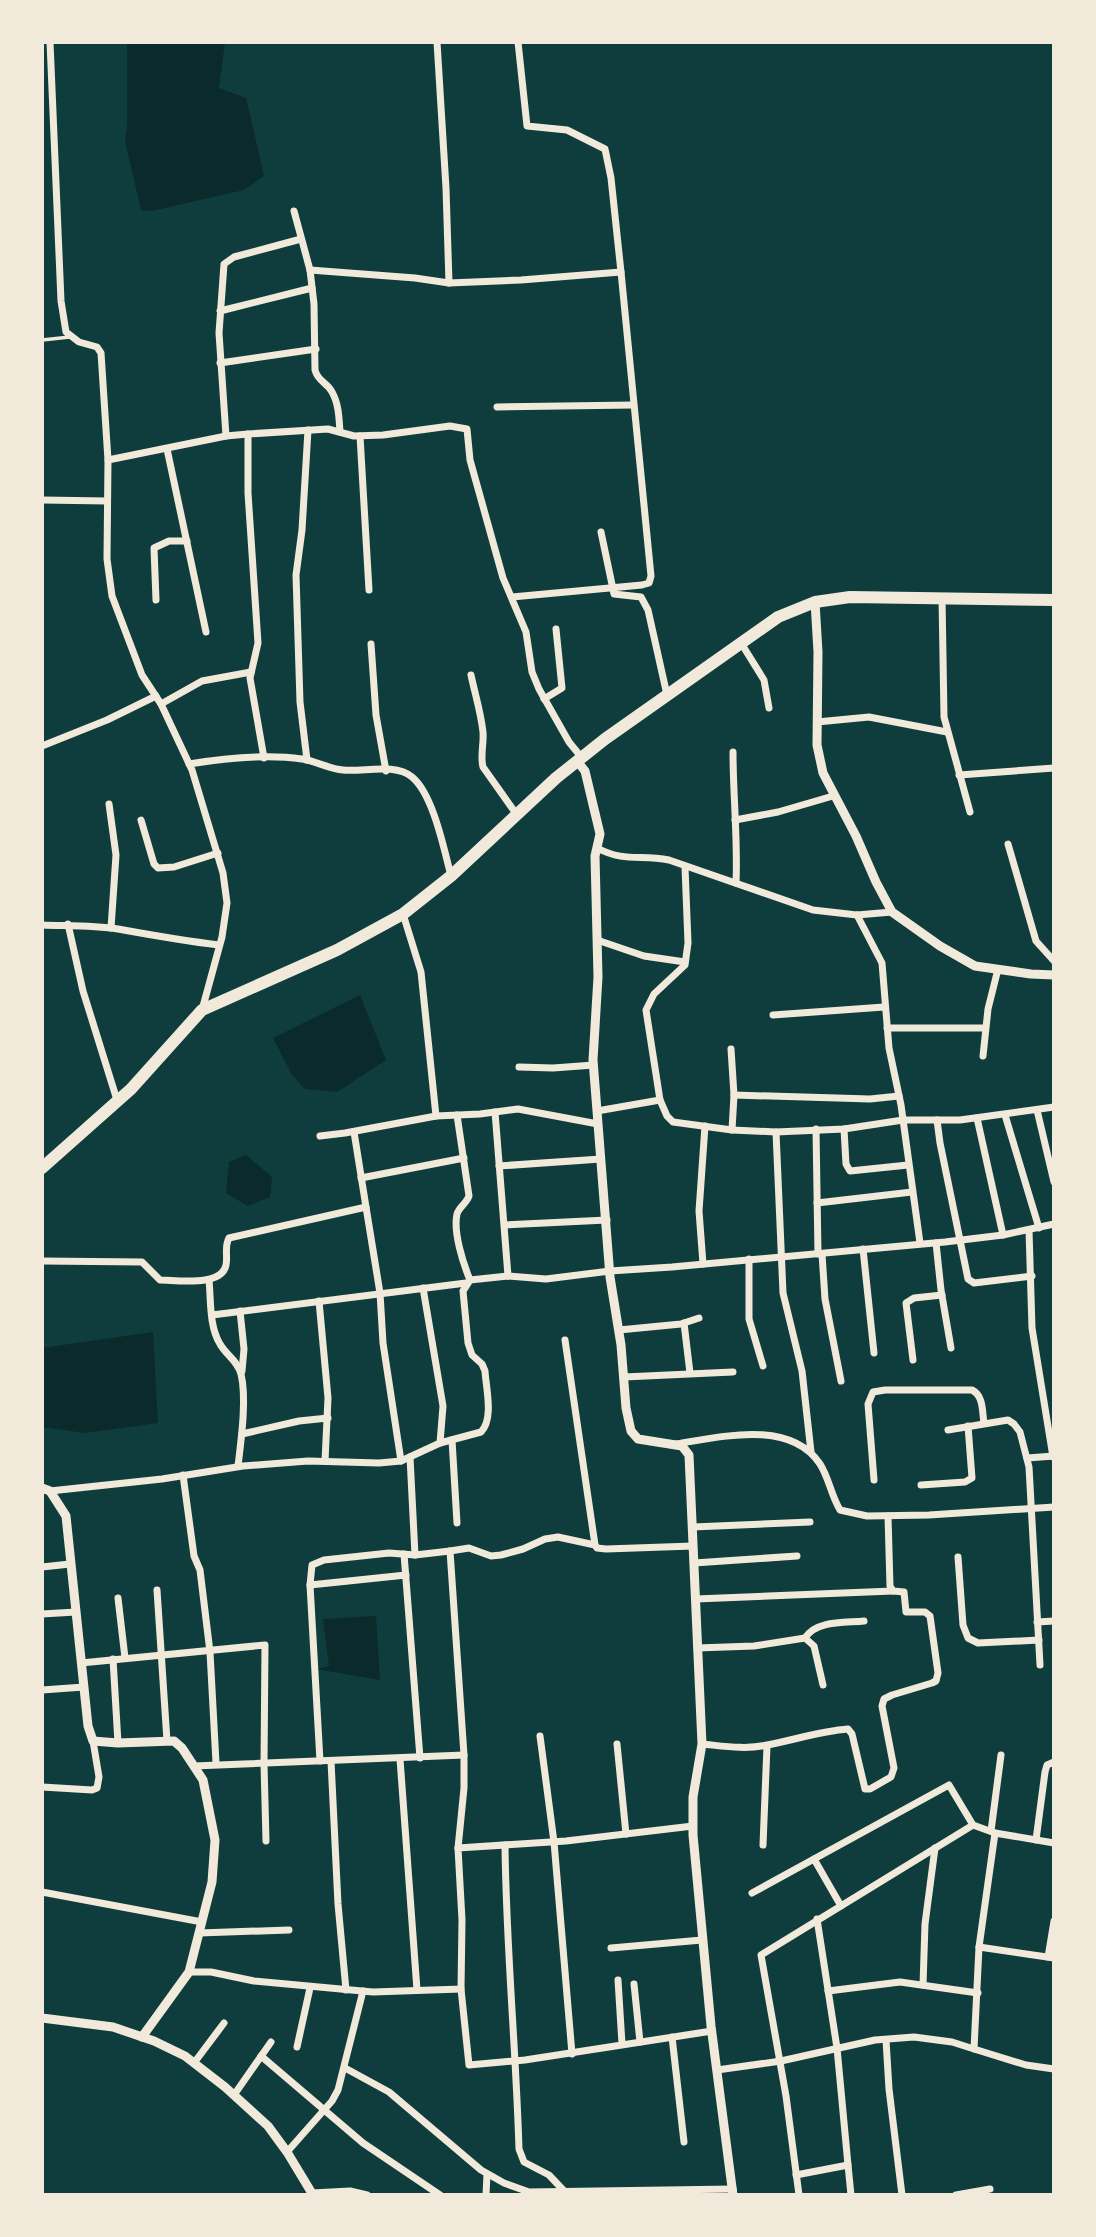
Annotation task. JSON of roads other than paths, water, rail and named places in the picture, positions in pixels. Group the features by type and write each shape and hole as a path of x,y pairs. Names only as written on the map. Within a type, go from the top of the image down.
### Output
{"main road":[{"path":"42,1168 140,1080 202,1010 337,950 403,914 451,876 579,760 778,617 815,602 850,597 1054,600"}],"street":[{"path":"50,42 61,301 66,332 79,341 97,347 102,353 108,460 107,559 112,596 142,675 158,700 190,764 223,873 227,903 202,1010"},
{"path":"437,42 449,283"},
{"path":"513,597 649,583 651,576 611,178 605,149 567,130 527,126 518,42"},
{"path":"294,211 310,270 317,377 333,393 341,432"},
{"path":"226,436 219,311 223,264 227,260 302,239"},
{"path":"310,270 449,283 621,272"},
{"path":"219,311 312,288"},
{"path":"220,363 316,349"},
{"path":"497,407 634,405"},
{"path":"108,460 248,434 328,429 360,436 450,426 467,429 470,460 503,578 526,632 533,672 544,699 585,771 600,834 595,856 598,977 594,1065 610,1271 631,1430 638,1439 682,1446 690,1455 702,1744 693,1797 693,1826 702,1940 733,2192 529,2192 486,2174 389,2092 345,2068"},
{"path":"307,760 300,702 296,575 302,530 308,430"},
{"path":"248,434 248,493 258,643 251,672 264,758"},
{"path":"360,436 361,490 369,590"},
{"path":"167,449 206,632"},
{"path":"42,499 107,501"},
{"path":"601,532 614,594 641,597 644,600 667,695"},
{"path":"156,600 154,548 169,541 187,541"},
{"path":"942,597 943,687 947,732 970,812"},
{"path":"815,602 818,652 817,745 822,773 892,912 940,946 975,966 1054,975"},
{"path":"544,699 562,688 556,628"},
{"path":"741,642 764,680 769,708"},
{"path":"371,645 376,715 386,771"},
{"path":"42,746 202,681 251,672"},
{"path":"471,675 483,729 483,767 517,815"},
{"path":"817,722 869,717 947,732"},
{"path":"733,752 738,848 736,884"},
{"path":"190,764 225,758 285,757 341,770 399,770 412,777 427,798 451,876"},
{"path":"959,775 1054,768"},
{"path":"735,820 833,796"},
{"path":"108,804 116,855 111,928"},
{"path":"141,820 154,864 158,868 174,867 218,853"},
{"path":"1008,844 1036,941 1054,961"},
{"path":"597,848 625,859 655,857 813,910 857,915 892,912"},
{"path":"685,867 688,943 685,962 678,973 654,994 646,1010 660,1100 667,1116 673,1122 732,1130 776,1132 844,1129 903,1120 977,1118 1054,1107"},
{"path":"403,914 421,972 436,1116"},
{"path":"857,915 882,963 884,1007 920,1243"},
{"path":"42,925 68,924 111,928 146,936 219,945"},
{"path":"68,924 83,991 117,1100"},
{"path":"597,940 644,957 685,962"},
{"path":"983,1056 985,1028 998,969"},
{"path":"773,1015 884,1007"},
{"path":"887,1028 985,1028"},
{"path":"732,1049 732,1130"},
{"path":"519,1067 594,1065"},
{"path":"734,1095 870,1099 899,1096"},
{"path":"597,1111 660,1100"},
{"path":"320,1136 436,1116 518,1109 598,1124"},
{"path":"1037,1111 1054,1182"},
{"path":"495,1112 508,1276"},
{"path":"46,1489 183,1475 238,1466 325,1461 379,1464 401,1461 440,1443 481,1432 486,1427 488,1418 485,1371 472,1355 468,1343 463,1300 468,1282 456,1221 457,1213 469,1196 457,1115"},
{"path":"1005,1115 1039,1228"},
{"path":"977,1118 1003,1234"},
{"path":"937,1120 966,1270 971,1282 1032,1276"},
{"path":"703,1264 699,1211 705,1126"},
{"path":"816,1129 820,1254 825,1299 841,1381"},
{"path":"844,1129 846,1164 850,1171 908,1165"},
{"path":"354,1132 380,1293 383,1343 401,1461"},
{"path":"776,1132 783,1293 802,1371 811,1452"},
{"path":"361,1178 464,1158"},
{"path":"499,1166 601,1159"},
{"path":"817,1203 912,1192"},
{"path":"42,1261 142,1262 160,1280 209,1280 220,1276 225,1269 226,1244 229,1238 366,1208"},
{"path":"505,1225 607,1220"},
{"path":"212,1315 508,1276 545,1279 820,1254 960,1240 1054,1224"},
{"path":"1027,1458 1054,1457 1032,1328 1029,1230"},
{"path":"936,1242 951,1348"},
{"path":"863,1249 874,1353"},
{"path":"749,1259 749,1320 763,1366"},
{"path":"209,1280 212,1315 220,1346 237,1364 242,1376"},
{"path":"423,1288 443,1406 440,1443"},
{"path":"913,1360 906,1303 914,1298 942,1296"},
{"path":"319,1301 328,1418 325,1461"},
{"path":"238,1466 242,1434 244,1349 240,1311"},
{"path":"619,1330 684,1323 699,1318"},
{"path":"684,1323 690,1373"},
{"path":"565,1340 595,1545"},
{"path":"624,1377 733,1372"},
{"path":"874,1480 868,1404 873,1392 972,1390 981,1399 984,1423"},
{"path":"242,1434 308,1419 328,1418"},
{"path":"948,1430 1008,1420 1020,1432 1027,1458 1032,1508 1040,1665"},
{"path":"921,1485 965,1482 972,1478 968,1426"},
{"path":"673,1444 735,1435 773,1436 796,1442 811,1452 822,1466 840,1510 867,1516 1054,1507"},
{"path":"452,1440 457,1523"},
{"path":"410,1457 415,1555"},
{"path":"183,1475 194,1556 200,1570 210,1652 216,1763"},
{"path":"42,1787 92,1790 97,1788 99,1777 84,1687 66,1516 46,1489"},
{"path":"888,1516 889,1578 893,1591"},
{"path":"693,1527 810,1522"},
{"path":"320,1761 310,1585 310,1570 316,1562 389,1553 415,1555 469,1548 491,1556 501,1555 558,1537 606,1549 693,1546"},
{"path":"450,1551 464,1755 464,1788 458,1848 462,1920 461,1989 468,2065 572,2054 712,2031"},
{"path":"404,1554 420,1758"},
{"path":"694,1563 797,1556"},
{"path":"958,1557 963,1625 968,1638 978,1643 1039,1640"},
{"path":"42,1567 71,1564"},
{"path":"310,1585 406,1575"},
{"path":"157,1590 167,1741"},
{"path":"696,1600 904,1592 906,1612 925,1612 930,1616 938,1673 936,1681 932,1683 884,1699 882,1706 894,1768 891,1777 870,1789 865,1789 852,1734 848,1729 784,1740 767,1746 743,1748 702,1744"},
{"path":"118,1598 125,1658"},
{"path":"42,1614 76,1612"},
{"path":"806,1638 810,1631 819,1626 864,1621"},
{"path":"1037,1622 1054,1621"},
{"path":"697,1648 754,1647 806,1638"},
{"path":"806,1638 814,1646 823,1685"},
{"path":"82,1663 265,1645 264,1764 267,1841"},
{"path":"113,1659 118,1743"},
{"path":"42,1690 84,1687"},
{"path":"540,1736 554,1842 572,2054"},
{"path":"93,1741 174,1741 182,1748 203,1780 215,1840 212,1882 190,1972 142,2037"},
{"path":"617,1744 626,1834"},
{"path":"763,1845 767,1746"},
{"path":"194,1766 216,1763 264,1764 464,1755"},
{"path":"974,2049 979,1947 1002,1755"},
{"path":"400,1759 417,1990"},
{"path":"331,1761 338,1904 346,1990"},
{"path":"1036,1840 1046,1765 1054,1762"},
{"path":"752,1893 949,1785 973,1825 993,1832 1054,1843"},
{"path":"799,2195 781,2061 761,1955 973,1825"},
{"path":"458,1848 554,1842 693,1826"},
{"path":"505,1845 506,1922 521,2157 527,2165 549,2175 565,2192"},
{"path":"923,1985 925,1924 935,1849"},
{"path":"814,1859 841,1906"},
{"path":"42,1892 202,1922"},
{"path":"817,1919 837,2048 851,2195"},
{"path":"979,1947 1051,1957 1054,1921"},
{"path":"199,1933 289,1930"},
{"path":"611,1948 702,1940"},
{"path":"190,1972 211,1972 254,1982 346,1990 461,1989"},
{"path":"618,1980 622,2044"},
{"path":"828,1991 900,1982 978,1993"},
{"path":"634,1984 640,2042"},
{"path":"297,2047 310,1987"},
{"path":"287,2152 324,2111 338,2090 363,1991"},
{"path":"42,2018 113,2027 185,2056 268,2126 313,2194 350,2191 368,2195"},
{"path":"194,2063 224,2022"},
{"path":"672,2037 684,2142"},
{"path":"718,2070 914,2037 952,2042 1026,2065 1054,2069"},
{"path":"886,2040 902,2195"},
{"path":"234,2095 271,2042"},
{"path":"261,2056 363,2143 440,2195"},
{"path":"796,2175 848,2165"},
{"path":"486,2174 486,2195"},
{"path":"956,2195 990,2189"}],"lane":[{"path":"42,340 72,336"}],"water":[{"path":"127,42 225,42 219,88 246,98 264,176 244,190 152,211 141,210 125,141"},
{"path":"360,995 386,1060 337,1092 305,1089 292,1075 273,1038"},
{"path":"246,1155 272,1177 270,1197 248,1206 226,1193 229,1162"},
{"path":"153,1332 158,1423 85,1433 42,1427 42,1348"},
{"path":"376,1616 380,1680 316,1669 329,1666 323,1619"}]}
